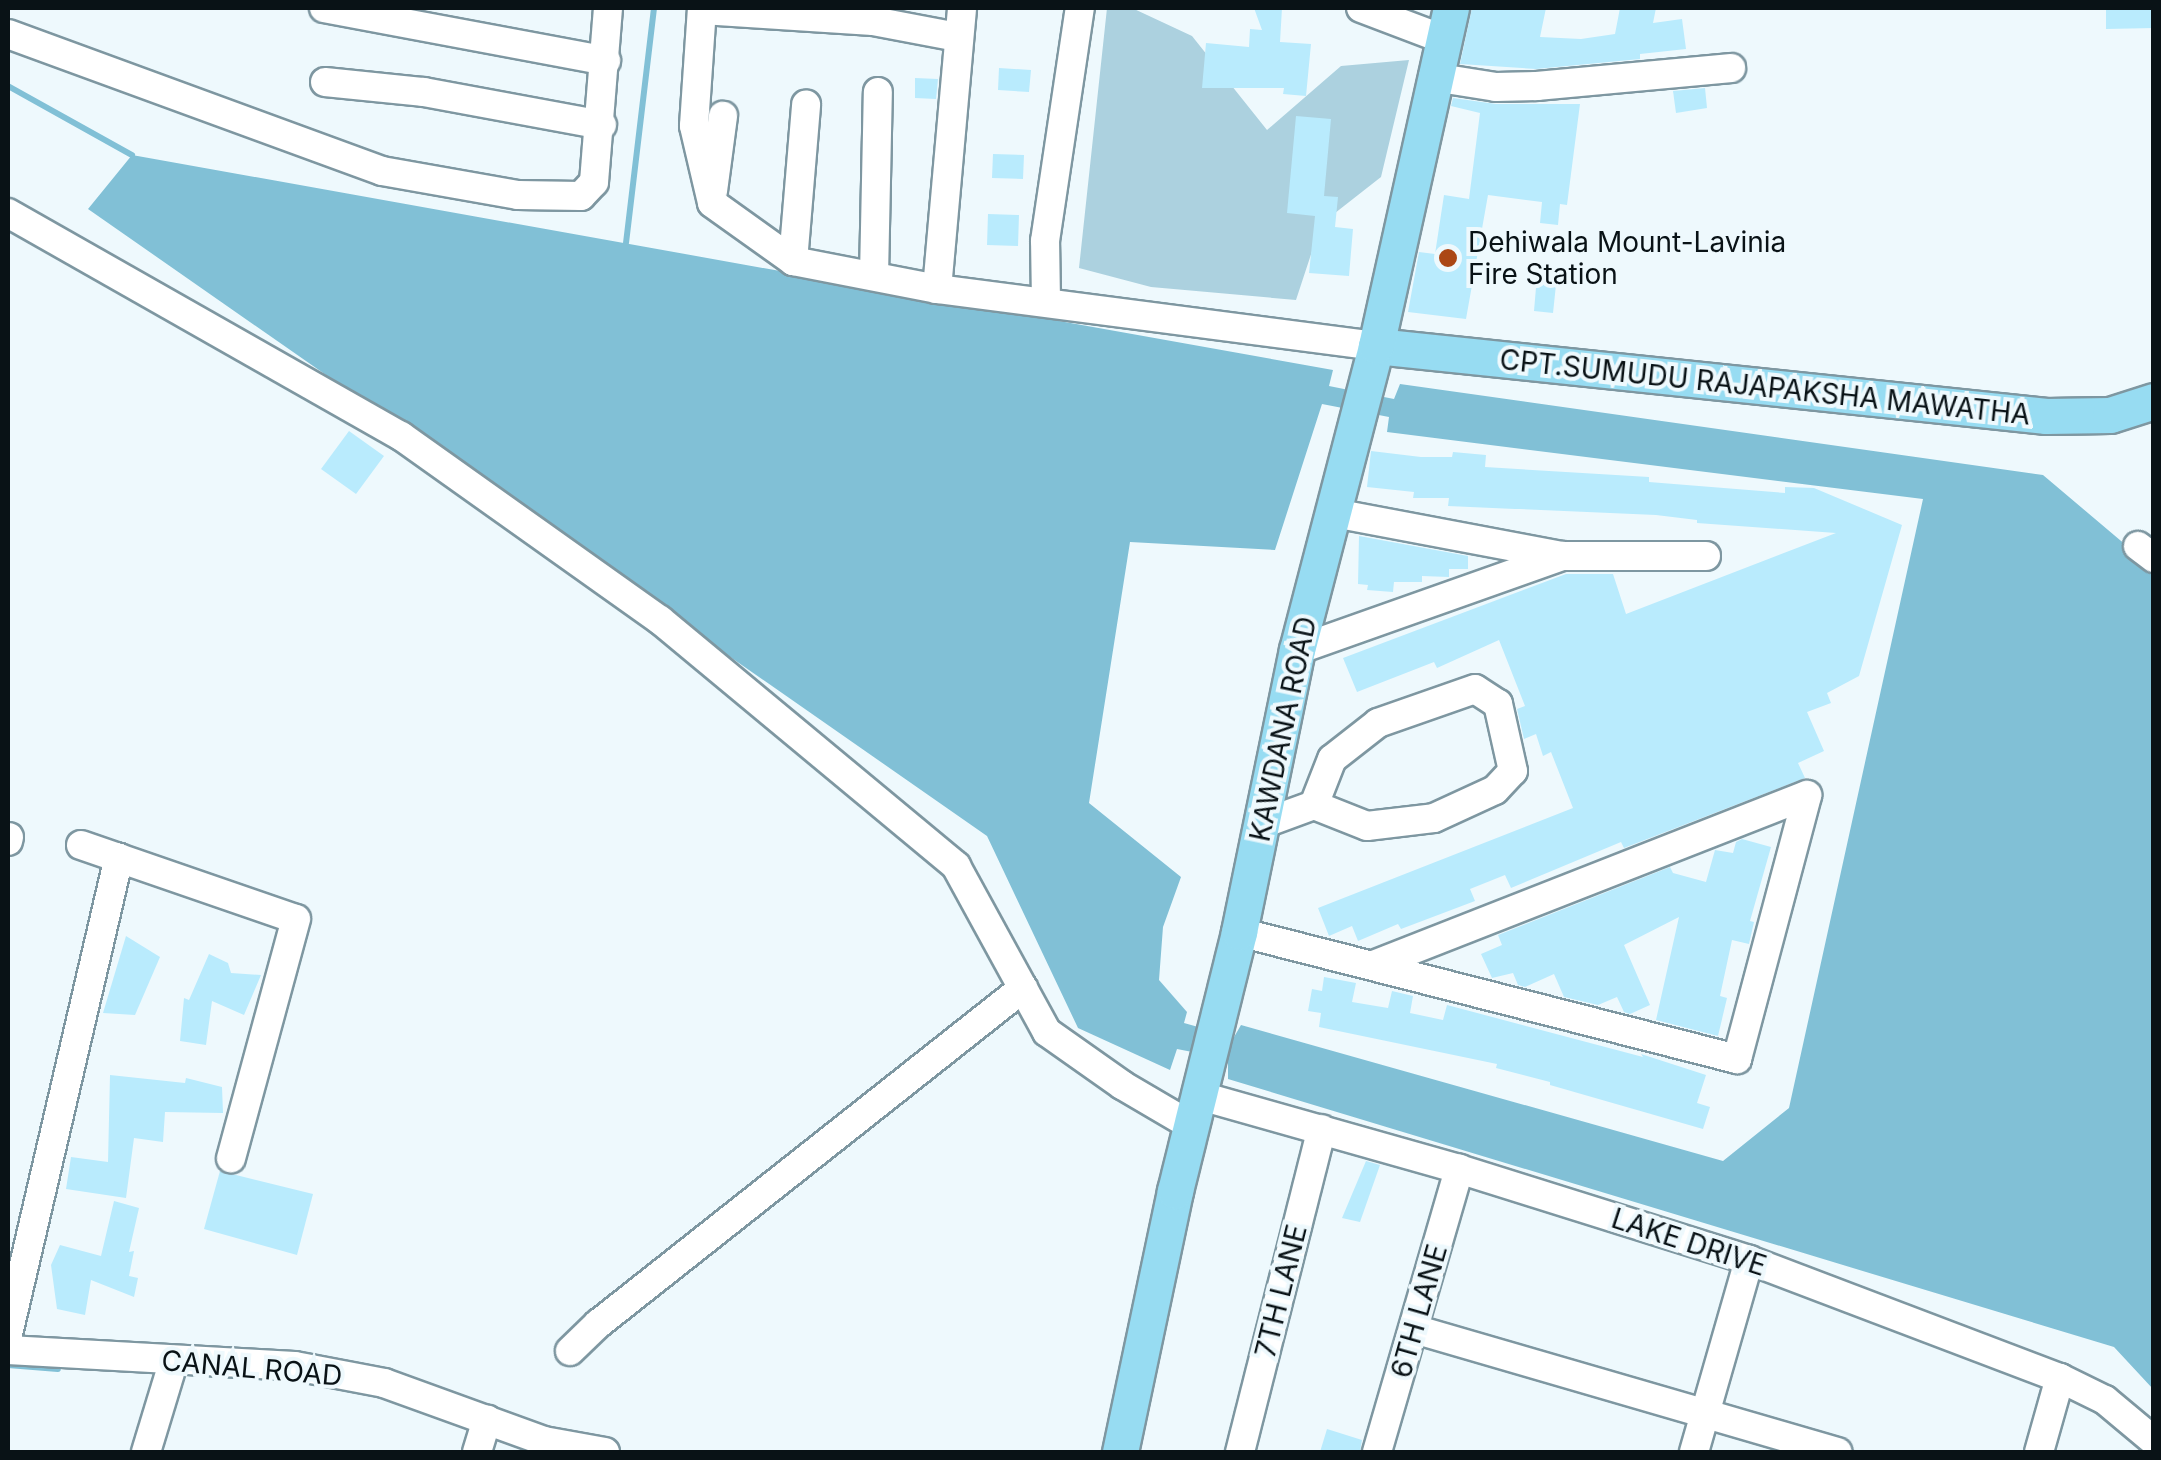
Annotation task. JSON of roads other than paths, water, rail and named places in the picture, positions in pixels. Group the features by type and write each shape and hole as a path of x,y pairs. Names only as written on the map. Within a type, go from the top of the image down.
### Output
{"main road":[{"name":"KAWDANA ROAD","path":"1120,1452 1240,932 1298,650 1372,356 1447,23"},
{"name":"CPT.SUMUDU RAJAPAKSHA MAWATHA","path":"1372,356 2046,416 2110,416 2154,401"}],"street":[{"path":"324,8 606,61"},
{"path":"8,34 382,171 518,194 581,196 594,182 602,125 608,8"},
{"path":"937,289 962,8"},
{"path":"1046,302 1045,241 1080,8"},
{"path":"1360,8 1447,23"},
{"path":"957,38 872,21 702,9 694,126 712,203 793,262 937,289 1046,302 1372,356"},
{"path":"1433,77 1496,87 1538,86 1731,68"},
{"path":"326,82 424,92 602,125"},
{"path":"874,276 878,92"},
{"path":"793,262 806,104"},
{"path":"712,203 723,116"},
{"name":"LAKE DRIVE","path":"8,213 401,436 660,620 956,866 1047,1032 1122,1085 1200,1096 1322,1129 1749,1260 2060,1378 2105,1400 2154,1441"},
{"path":"1334,513 1563,556 1706,556"},
{"path":"1298,650 1563,556"},
{"path":"1262,824 1314,804 1367,826 1434,818 1495,790 1513,771 1498,704 1475,689 1378,724 1332,759 1314,804"},
{"path":"1240,932 1737,1059 1807,794 1375,964"},
{"path":"81,845 296,919 232,1158"},
{"path":"8,1334 119,858"},
{"path":"570,1351 598,1324 1023,988"},
{"name":"7TH LANE","path":"1240,1452 1322,1129"},
{"name":"6TH LANE","path":"1377,1452 1460,1169"},
{"path":"1694,1452 1749,1260"},
{"path":"1414,1329 1838,1452"},
{"name":"CANAL ROAD","path":"8,1350 295,1366 384,1383 544,1441 605,1452"},
{"path":"146,1452 174,1360"},
{"path":"2039,1452 2060,1378"},
{"path":"476,1452 487,1419"}],"waterway":[{"path":"626,243 654,8"},
{"path":"8,86 132,155"},
{"path":"8,1365 58,1369"}],"place":[{"name":"Dehiwala Mount-Lavinia Fire Station","path":"1448,258"}]}
